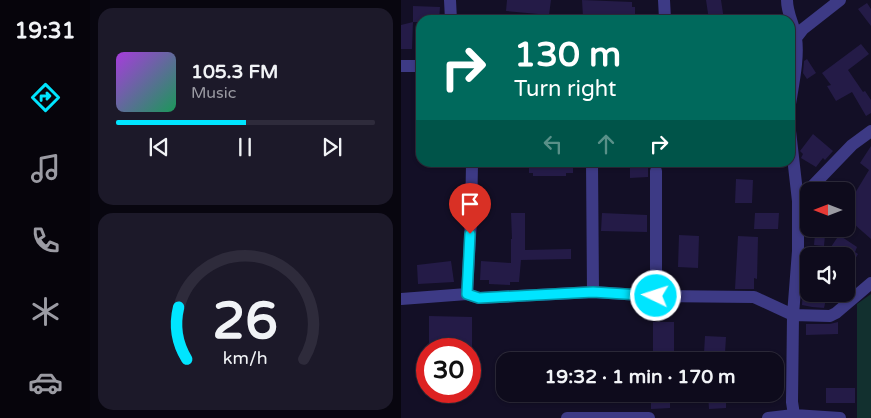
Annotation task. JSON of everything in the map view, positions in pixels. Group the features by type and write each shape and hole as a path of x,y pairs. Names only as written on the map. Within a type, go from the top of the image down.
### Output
{"street":[{"path":"450,0 451,15"},
{"path":"664,0 665,15"},
{"path":"787,0 789,15"},
{"path":"796,38 803,29 841,0"},
{"path":"795,35 795,62"},
{"path":"401,66 416,66"},
{"path":"798,201 845,152 871,131"},
{"path":"467,294 472,167"},
{"path":"592,167 593,292"},
{"path":"794,167 798,201 798,251 793,315 791,388 794,415"},
{"path":"656,171 656,296"},
{"path":"401,299 467,294 479,298 593,292 656,296 754,297 793,315 830,316 871,283"},
{"path":"768,418 794,415 840,418"},
{"path":"567,418 649,418"}],"green space":[{"path":"871,294 871,418 857,418 857,304"}],"building":[{"path":"507,0 551,0 549,15 506,11"},
{"path":"582,0 632,2 632,7 635,7 635,15 583,15"},
{"path":"706,0 721,0 723,15 708,15"},
{"path":"867,3 871,9 871,26 858,9"},
{"path":"413,6 440,7 439,15 416,15 416,22 413,22"},
{"path":"413,22 412,49 401,49 401,25"},
{"path":"861,44 869,54 848,70 871,100 871,113 866,116 852,92 836,101 827,86 831,85 822,73"},
{"path":"807,59 816,73 807,79 803,73 804,61"},
{"path":"813,134 833,151 825,160 823,158 816,167 801,158 803,154 800,151"},
{"path":"871,146 871,239 855,225 855,193 869,170 860,163"},
{"path":"529,167 573,167 573,173 566,173 566,176 533,176 533,173 529,173"},
{"path":"630,167 648,167 648,177 630,178"},
{"path":"736,179 753,180 752,203 735,203"},
{"path":"511,213 525,213 525,250 571,249 571,259 521,260 519,282 510,282 510,285 489,284 489,280 480,280 481,261 511,263"},
{"path":"602,213 647,215 647,232 601,231"},
{"path":"755,213 779,213 778,229 754,229"},
{"path":"679,235 699,236 698,268 678,267"},
{"path":"738,236 758,237 757,279 754,278 754,289 735,289"},
{"path":"815,238 825,238 824,246 814,245"},
{"path":"837,238 844,238 857,247 855,252 855,247 831,247"},
{"path":"451,261 454,282 418,284 417,265"},
{"path":"802,302 825,302 824,308 802,305"},
{"path":"429,316 472,317 472,338 429,338"},
{"path":"653,322 674,322 674,352 653,352"},
{"path":"838,322 838,334 806,335 806,324"},
{"path":"705,336 726,337 725,352 704,352"},
{"path":"826,388 855,388 855,403 826,403"},
{"path":"651,402 670,402 670,408 651,409"},
{"path":"709,402 726,402 726,408 709,409"}],"route":[{"path":"470,234 467,294 479,298 593,292 656,296"}]}
